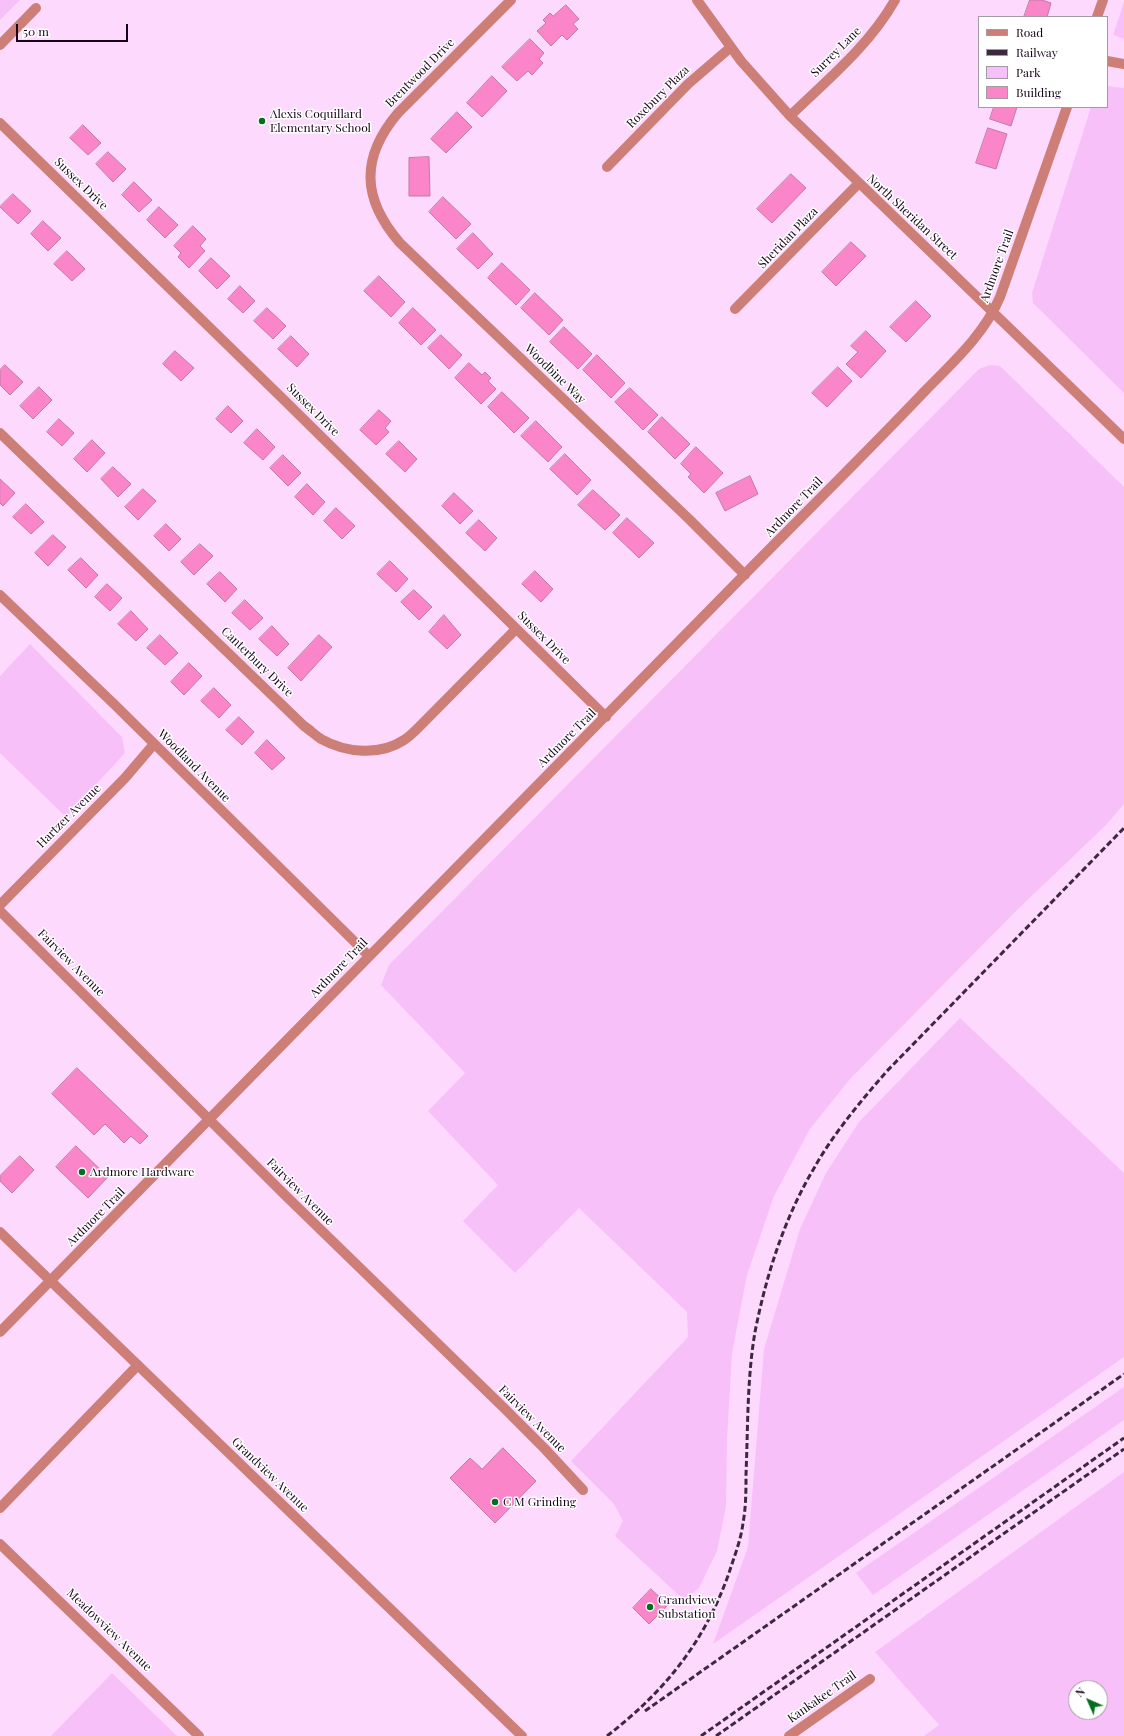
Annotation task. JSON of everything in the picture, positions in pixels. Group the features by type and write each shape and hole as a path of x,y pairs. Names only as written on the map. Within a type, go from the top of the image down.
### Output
{"street":[{"name":"Brentwood Drive","path":"371,178 373,158 379,140 386,127 398,113 511,0"},
{"name":"North Sheridan Street","path":"697,0 741,61 790,116 858,184 994,312 1124,439"},
{"name":"Surrey Lane","path":"790,116 862,46 875,30 895,0"},
{"path":"1097,16 1103,0"},
{"path":"0,45 36,8"},
{"name":"Roxebury Plaza","path":"607,167 688,84 731,47"},
{"path":"1108,61 1124,64"},
{"name":"Ardmore Trail","path":"0,1332 606,717 979,334 994,312 1067,108"},
{"name":"Sussex Drive","path":"0,124 606,717"},
{"name":"Woodbine Way","path":"371,178 374,202 379,215 400,243 690,520 745,575"},
{"name":"Sheridan Plaza","path":"735,309 858,184"},
{"name":"Canterbury Drive","path":"0,433 304,726 336,746 354,750 370,751 387,747 403,740 418,728 516,629"},
{"name":"Woodland Avenue","path":"0,595 316,902 369,956"},
{"name":"Hartzer Avenue","path":"0,904 125,778 154,744"},
{"name":"Fairview Avenue","path":"0,911 209,1121 345,1255 503,1407 583,1490"},
{"name":"Grandview Avenue","path":"0,1232 522,1736"},
{"path":"0,1508 138,1365"},
{"name":"Meadowview Avenue","path":"0,1544 199,1736"},
{"name":"Kankakee Trail","path":"789,1736 870,1679"}],"green space":[{"path":"0,0 20,0 0,20"},
{"path":"1124,2 1124,39 1113,35"},
{"path":"1108,86 1124,88 1124,393 1033,303 1032,293 1091,108 1108,108"},
{"path":"990,365 1000,366 1124,487 1124,804 1106,825 1017,910 850,1079 810,1129 774,1196 747,1275 732,1353 727,1438 726,1506 717,1551 699,1588 684,1600 615,1536 623,1521 614,1504 571,1461 688,1337 687,1312 579,1208 515,1273 463,1221 498,1185 428,1111 465,1073 381,985 389,965 979,369"},
{"path":"30,644 122,737 125,753 66,817 0,753 0,676"},
{"path":"960,1018 1124,1173 1124,1357 713,1644 748,1547 764,1349 800,1229 826,1173 859,1122"},
{"path":"1124,1387 1124,1420 873,1595 856,1573"},
{"path":"1124,1472 1124,1736 924,1736 939,1725 875,1652"},
{"path":"112,1673 177,1736 51,1736"}],"building":[{"path":"1030,0 1042,0 1051,3 1047,16 1024,16"},
{"path":"566,5 579,19 573,24 578,29 567,40 562,35 551,46 537,31 546,23 543,20 550,13 553,16"},
{"path":"530,39 544,53 539,59 543,63 532,75 528,71 517,81 502,67"},
{"path":"492,76 507,91 482,117 467,103"},
{"path":"994,108 1017,108 1011,126 990,119"},
{"path":"457,112 472,127 446,153 431,139"},
{"path":"83,125 101,143 88,155 70,138"},
{"path":"988,128 1007,134 996,169 976,163"},
{"path":"108,152 126,169 113,182 96,164"},
{"path":"429,157 430,196 409,196 409,158"},
{"path":"791,174 806,188 772,223 757,209"},
{"path":"134,182 152,200 139,212 122,195"},
{"path":"13,194 31,211 18,224 0,207"},
{"path":"443,197 471,224 456,239 429,212"},
{"path":"159,207 178,225 165,238 147,220"},
{"path":"43,221 61,238 48,251 31,234"},
{"path":"193,226 206,239 200,246 205,251 189,268 178,257 181,253 174,246"},
{"path":"473,233 493,254 478,269 457,249"},
{"path":"851,242 866,256 836,286 822,272"},
{"path":"67,251 85,269 72,281 54,264"},
{"path":"211,258 230,276 217,289 199,271"},
{"path":"502,263 530,290 516,305 488,278"},
{"path":"379,276 405,302 391,317 364,291"},
{"path":"240,286 255,301 243,313 228,299"},
{"path":"535,293 563,320 549,335 521,308"},
{"path":"916,301 931,316 906,342 890,327"},
{"path":"267,308 286,326 273,339 254,321"},
{"path":"413,308 436,330 421,345 399,323"},
{"path":"564,327 592,354 578,369 550,342"},
{"path":"866,331 886,351 861,378 846,364 858,352 851,346"},
{"path":"441,335 462,355 449,369 428,348"},
{"path":"291,336 309,354 297,367 278,349"},
{"path":"175,351 194,368 181,381 163,364"},
{"path":"597,355 625,383 611,398 583,370"},
{"path":"469,363 482,375 485,372 491,378 488,381 496,389 481,404 455,378"},
{"path":"5,365 23,382 10,395 0,385 0,370"},
{"path":"838,367 852,381 827,407 812,393"},
{"path":"39,387 52,400 33,419 20,406"},
{"path":"630,388 658,415 643,430 615,402"},
{"path":"502,392 529,418 514,433 488,407"},
{"path":"228,406 243,421 231,433 216,419"},
{"path":"379,410 391,421 385,428 389,432 376,445 360,430"},
{"path":"662,417 690,444 675,459 648,432"},
{"path":"59,419 74,433 62,446 47,432"},
{"path":"536,421 562,447 548,462 521,436"},
{"path":"257,429 275,447 263,460 244,443"},
{"path":"92,440 105,453 87,472 74,459"},
{"path":"399,441 417,459 405,472 386,454"},
{"path":"696,447 723,473 704,493 688,477 691,474 681,464"},
{"path":"565,454 591,480 577,495 550,469"},
{"path":"283,455 301,473 288,486 270,468"},
{"path":"113,467 131,484 118,497 101,479"},
{"path":"750,476 758,494 725,511 716,493"},
{"path":"0,479 15,493 3,506 0,503"},
{"path":"307,484 325,502 313,515 295,497"},
{"path":"143,489 156,501 138,520 125,507"},
{"path":"593,490 620,515 605,530 578,505"},
{"path":"454,493 473,511 460,524 442,506"},
{"path":"26,504 44,522 31,534 13,517"},
{"path":"336,508 355,526 342,539 324,521"},
{"path":"627,518 654,543 639,558 613,533"},
{"path":"479,520 497,538 485,551 466,533"},
{"path":"166,524 181,539 169,551 154,536"},
{"path":"53,535 66,547 48,566 35,553"},
{"path":"200,544 213,556 194,575 181,562"},
{"path":"81,558 98,575 86,588 68,570"},
{"path":"390,561 408,579 396,592 377,574"},
{"path":"535,571 553,589 541,602 522,584"},
{"path":"220,572 237,589 225,602 207,584"},
{"path":"107,584 122,598 110,611 95,597"},
{"path":"414,590 432,607 419,620 401,602"},
{"path":"245,600 263,618 250,630 232,613"},
{"path":"131,611 148,629 136,641 118,624"},
{"path":"444,615 461,635 447,649 429,632"},
{"path":"272,626 289,644 277,656 259,639"},
{"path":"160,635 178,653 165,665 147,648"},
{"path":"319,635 332,647 301,681 288,668"},
{"path":"189,663 202,676 184,695 171,682"},
{"path":"214,688 231,705 219,718 201,701"},
{"path":"239,717 254,732 242,745 226,730"},
{"path":"267,740 285,758 272,770 255,753"},
{"path":"77,1068 148,1136 140,1144 131,1136 124,1143 105,1124 94,1135 52,1094"},
{"name":"Ardmore Hardware","path":"76,1146 108,1177 88,1198 56,1167"},
{"path":"20,1156 34,1170 12,1193 0,1181 0,1176"},
{"name":"C M Grinding","path":"503,1448 536,1481 495,1523 450,1478 470,1458 482,1469"},
{"name":"Grandview Substation","path":"651,1589 668,1605 649,1624 633,1608"}],"railway":[{"path":"607,1736 647,1701 680,1664 708,1622 729,1573 741,1536 745,1511 749,1385 752,1349 759,1311 777,1248 793,1208 813,1170 838,1131 887,1071 1124,828"},
{"path":"645,1711 1124,1374"},
{"path":"701,1736 1124,1438"},
{"path":"716,1736 1124,1449"}],"place":[{"name":"Alexis Coquillard Elementary School","path":"262,121"},
{"name":"Ardmore Hardware","path":"82,1172"},
{"name":"C M Grinding","path":"495,1502"},
{"name":"Grandview Substation","path":"650,1607"}]}
